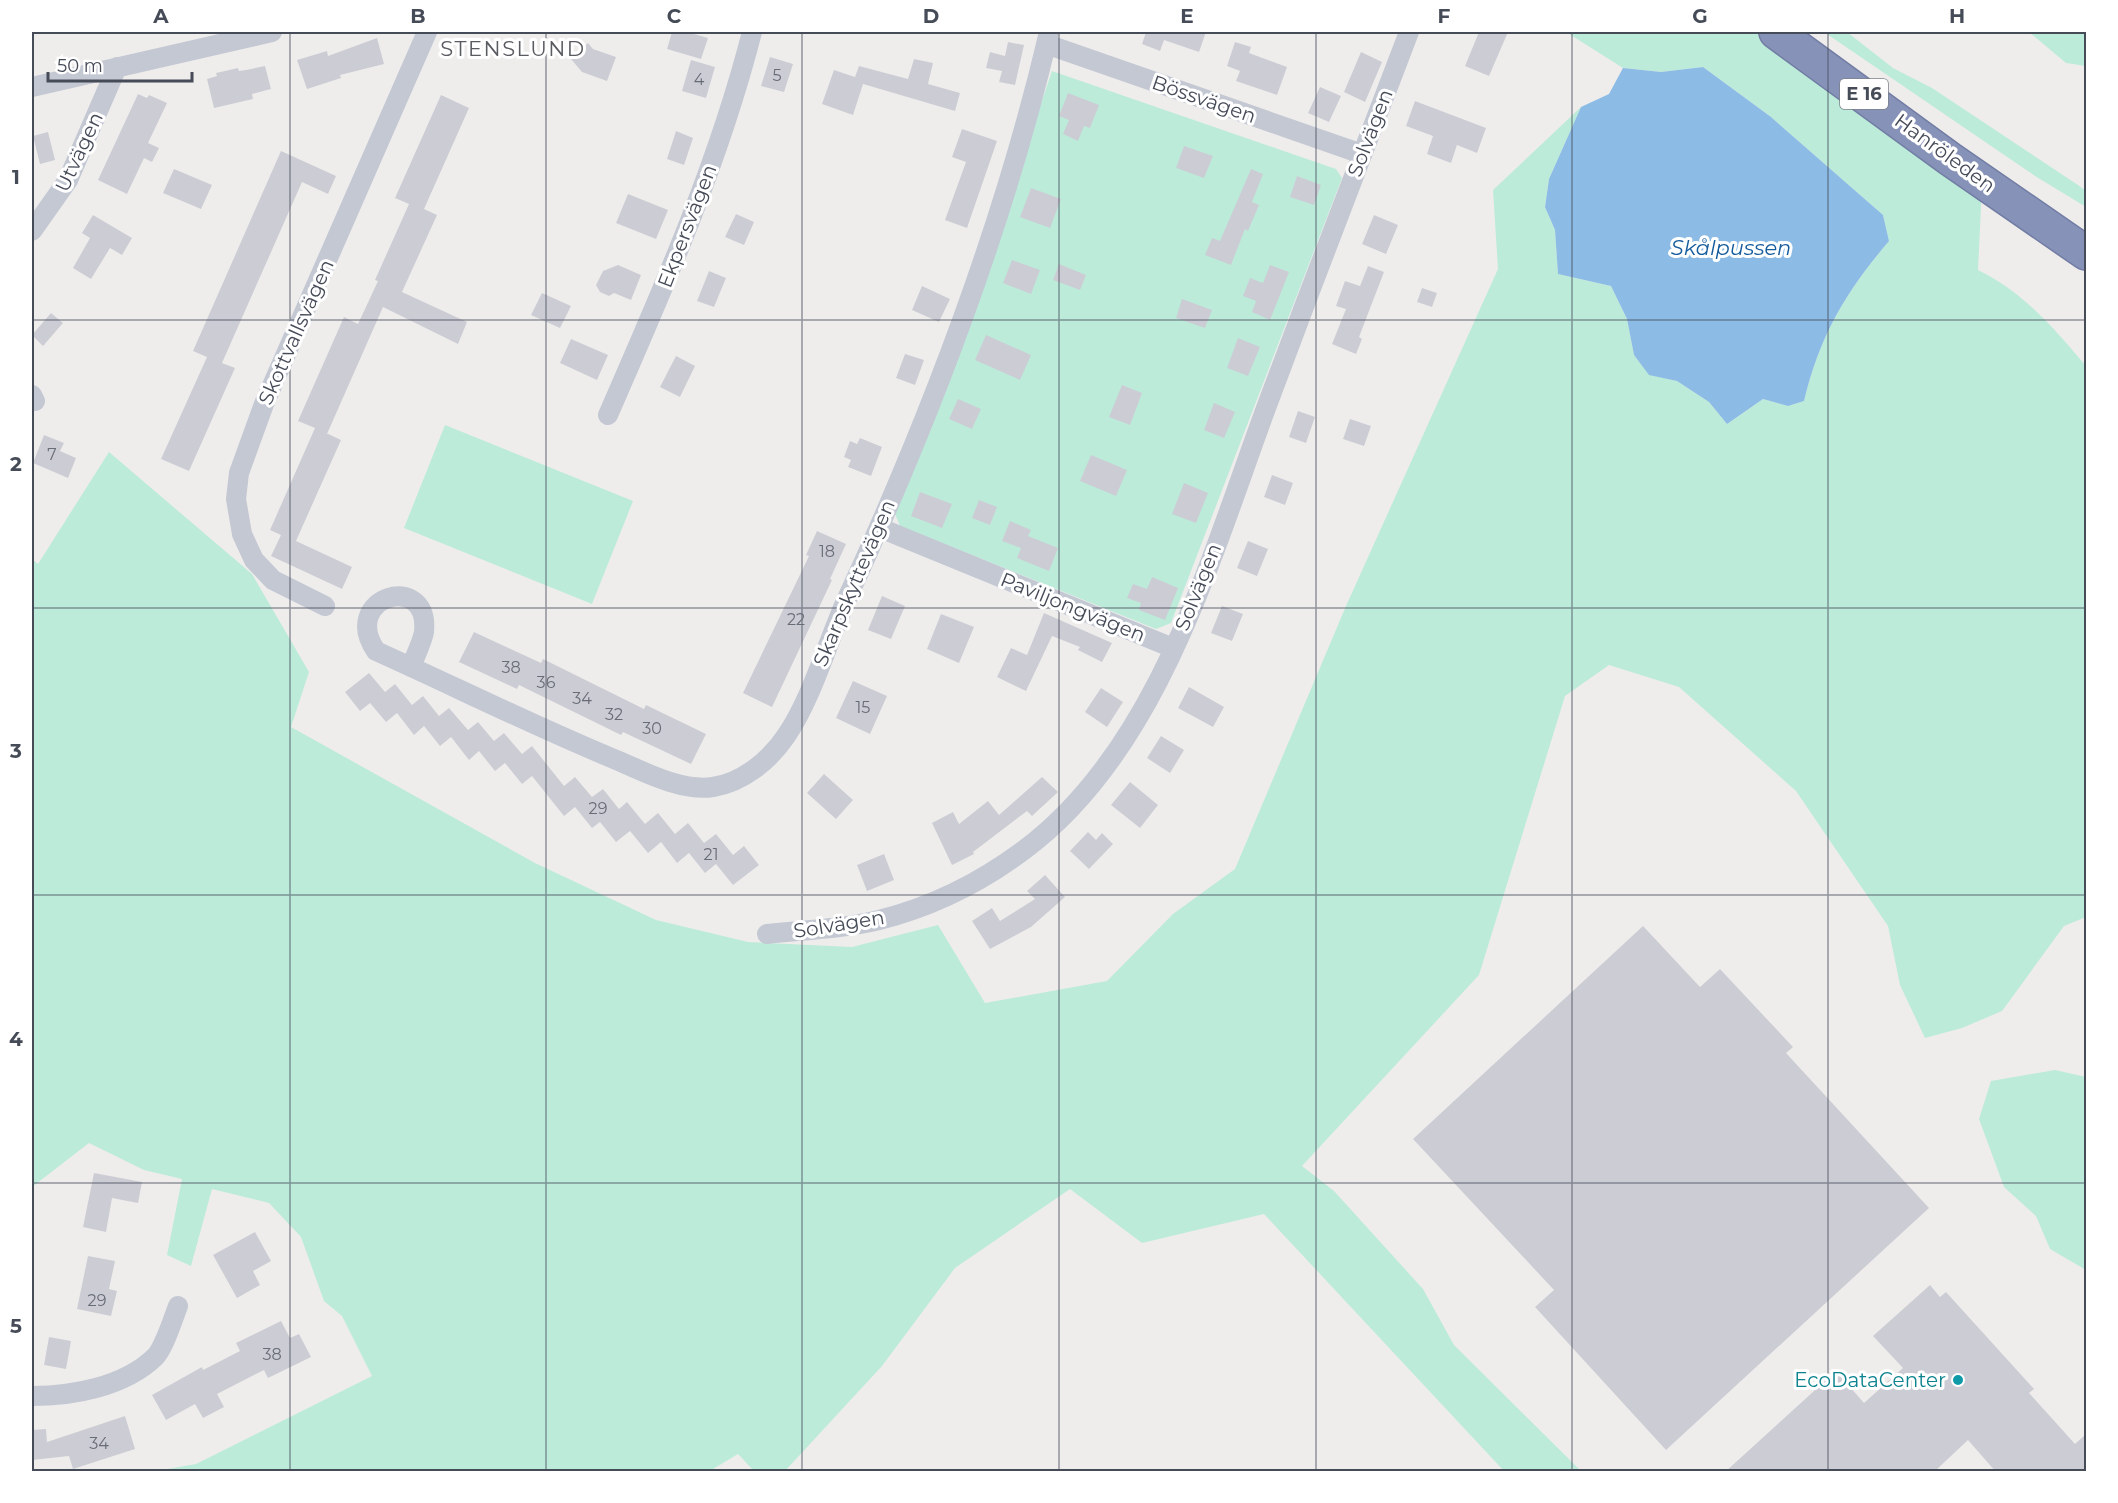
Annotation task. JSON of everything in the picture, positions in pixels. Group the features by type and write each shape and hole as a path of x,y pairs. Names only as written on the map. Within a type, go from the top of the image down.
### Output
{"highway":[{"name":"Hanröleden","path":"1776,32 1950,159 2086,253"}],"street":[{"path":"32,87 265,32"},
{"name":"Skottvallsvägen","path":"325,606 273,580 254,560 242,534 236,499 239,473 264,404 427,32"},
{"name":"Ekpersvägen","path":"608,415 696,210 724,127 752,32"},
{"name":"Solvägen","path":"767,934 857,924 925,906 957,891 1026,848 1076,800 1123,744 1146,704 1173,648 1215,548 1409,32"},
{"name":"Bössvägen","path":"1048,38 1362,154"},
{"name":"Skarpskyttevägen","path":"411,667 570,740 646,772 689,786 718,786 756,768 772,755 787,735 880,528 976,279 1026,121 1048,38"},
{"name":"Utvägen","path":"32,231 68,180 117,67"},
{"name":"Paviljongvägen","path":"880,528 1173,648"},
{"path":"32,1396 78,1393 126,1376 156,1356 178,1306"}],"green space":[{"path":"1566,32 1762,32 1982,186 1978,270 2009,289 2037,312 2086,366 2086,917 2064,926 2002,1011 1962,1028 1925,1038 1900,985 1888,926 1796,791 1679,687 1609,665 1565,696 1479,975 1302,1166 1334,1191 1423,1289 1454,1345 1581,1471 1504,1471 1264,1214 1142,1243 1070,1189 955,1268 882,1366 785,1471 754,1471 738,1454 708,1472 156,1471 196,1464 372,1376 342,1316 324,1301 301,1237 269,1203 212,1189 191,1266 167,1255 182,1179 144,1170 89,1143 32,1187 32,559 38,564 109,452 252,574 309,672 291,727 535,863 656,920 748,942 852,947 938,925 985,1003 1107,981 1173,914 1235,869 1346,606 1498,269 1493,190 1581,107 1549,179 1545,207 1555,230 1558,274 1611,286 1627,319 1634,355 1649,374 1677,381 1709,402 1727,424 1763,399 1788,406 1804,401 1818,355 1836,316 1859,279 1889,241 1883,215 1771,117 1703,67 1661,72 1623,68"},
{"path":"1824,32 1847,32 1893,68 1932,88 2078,185 2086,191 2086,207 2035,176"},
{"path":"2029,32 2086,32 2086,66 2066,63"},
{"path":"1052,71 1336,169 1342,178 1171,623 1156,629 900,526 895,514 929,433"},
{"path":"445,425 633,501 592,604 404,528"},
{"path":"2055,1070 2086,1077 2086,1270 2050,1249 2036,1216 2004,1187 1979,1119 1991,1081"}],"water":[{"name":"Skålpussen","path":"1703,67 1771,117 1883,215 1889,241 1859,279 1836,316 1818,355 1804,401 1788,406 1763,399 1727,424 1709,402 1677,381 1649,375 1634,355 1627,319 1611,286 1558,274 1555,230 1545,207 1549,179 1581,107 1609,94 1623,68 1661,72"}],"building":[{"path":"672,32 687,32 708,38 701,59 667,49"},
{"path":"1146,32 1206,32 1199,52 1164,40 1160,51 1142,44"},
{"path":"1479,32 1508,32 1489,76 1465,66"},
{"path":"377,38 384,64 340,75 341,78 307,89 297,60 327,51 328,56"},
{"path":"1008,42 1024,45 1015,85 999,82 1002,71 986,68 990,52 1005,56"},
{"path":"1235,42 1251,47 1249,53 1287,67 1277,95 1236,81 1240,71 1227,66"},
{"path":"588,43 593,49 616,57 607,81 582,72 571,59"},
{"path":"1361,52 1382,62 1365,102 1344,92"},
{"path":"770,57 793,64 784,92 761,86"},
{"path":"914,59 933,63 928,84 960,93 955,111 863,84 853,115 822,104 834,70 855,77 859,66 908,79"},
{"path":"691,60 715,67 706,98 682,91"},
{"path":"265,66 271,89 252,94 253,99 214,108 207,79 217,76 216,73 238,68 239,71"},
{"path":"1320,87 1341,96 1329,122 1308,113"},
{"path":"1068,93 1099,105 1090,128 1084,126 1078,141 1063,134 1069,120 1059,116"},
{"path":"138,94 147,98 149,95 167,103 148,143 159,148 152,162 144,158 127,194 98,180"},
{"path":"441,95 469,108 424,209 437,215 402,292 467,322 458,344 383,307 327,433 341,440 296,541 352,567 342,589 271,556 281,535 270,530 315,428 298,421 344,317 358,324 378,281 375,280 409,204 395,198"},
{"path":"1415,101 1486,128 1477,153 1457,145 1451,163 1427,154 1433,136 1406,126"},
{"path":"962,129 997,141 967,228 945,220 966,162 952,157"},
{"path":"676,131 693,138 684,165 667,159"},
{"path":"48,132 55,160 40,164 33,136"},
{"path":"1184,146 1213,156 1204,178 1176,168"},
{"path":"281,151 336,176 328,194 302,182 222,363 235,368 189,471 161,459 207,357 193,351"},
{"path":"174,169 212,185 201,209 163,193"},
{"path":"1251,169 1263,174 1252,202 1259,205 1248,231 1245,229 1231,265 1205,255 1212,238 1220,241"},
{"path":"1297,176 1321,185 1314,205 1290,197"},
{"path":"1031,188 1061,199 1050,228 1020,217"},
{"path":"628,194 668,210 656,239 616,223"},
{"path":"736,214 754,222 744,245 725,237"},
{"path":"93,215 132,238 122,255 110,248 91,279 73,268 90,238 82,233"},
{"path":"1374,215 1398,225 1386,254 1362,244"},
{"path":"1012,260 1040,270 1031,294 1003,283"},
{"path":"1059,264 1086,275 1080,290 1053,280"},
{"path":"618,265 641,275 631,300 614,293 609,296 600,292 596,285 603,271"},
{"path":"1270,265 1289,272 1270,320 1252,312 1256,301 1243,296 1250,278 1263,283"},
{"path":"1368,266 1384,272 1359,337 1362,339 1356,354 1332,344 1346,309 1336,306 1345,281 1360,286"},
{"path":"709,271 726,278 714,307 697,301"},
{"path":"922,286 950,299 939,322 912,310"},
{"path":"1422,288 1437,293 1432,307 1417,302"},
{"path":"542,293 571,306 560,328 531,315"},
{"path":"1182,299 1212,310 1205,328 1176,318"},
{"path":"51,313 63,323 43,346 32,335"},
{"path":"986,335 1031,355 1020,380 975,360"},
{"path":"1238,338 1260,347 1248,376 1227,368"},
{"path":"571,339 608,355 597,380 560,363"},
{"path":"905,354 924,360 915,385 896,378"},
{"path":"676,356 695,366 680,397 660,387"},
{"path":"1122,385 1142,393 1130,425 1109,417"},
{"path":"958,399 981,409 972,429 949,419"},
{"path":"1214,403 1235,412 1224,438 1204,430"},
{"path":"1298,411 1315,417 1306,443 1289,437"},
{"path":"1350,419 1371,426 1364,446 1343,439"},
{"path":"44,435 64,443 60,451 76,458 68,478 33,463"},
{"path":"860,438 882,447 871,476 848,467 851,460 844,457 850,441 857,444"},
{"path":"1091,455 1127,470 1116,496 1080,481"},
{"path":"1272,475 1293,483 1285,505 1264,497"},
{"path":"1184,483 1208,493 1196,523 1172,514"},
{"path":"920,492 952,504 942,528 911,516"},
{"path":"979,500 997,507 990,525 972,518"},
{"path":"1010,521 1031,530 1028,536 1058,548 1049,571 1017,558 1021,548 1002,541"},
{"path":"817,531 846,544 830,579 832,580 772,707 743,693 809,556 806,555"},
{"path":"1248,541 1268,549 1257,576 1237,568"},
{"path":"1152,577 1178,588 1165,620 1139,610 1141,603 1127,598 1133,584 1147,589"},
{"path":"882,596 905,606 891,639 868,630"},
{"path":"1222,606 1243,614 1232,641 1211,633"},
{"path":"1044,613 1112,643 1102,662 1078,650 1080,647 1052,636 1026,691 997,677 1011,648 1027,655"},
{"path":"941,614 974,627 959,663 927,649"},
{"path":"474,632 541,663 543,659 644,709 646,705 706,734 691,764 623,732 621,735 519,685 517,689 459,662"},
{"path":"369,673 385,692 395,684 412,705 423,696 439,716 449,708 468,730 478,722 494,741 504,733 522,754 532,746 564,786 575,777 592,797 603,789 619,809 627,802 645,824 658,813 675,834 688,823 704,843 716,834 733,855 744,846 759,865 733,885 716,864 705,873 689,853 677,863 661,842 648,853 630,831 616,842 600,822 592,828 575,807 564,816 532,776 522,784 505,763 495,771 479,751 469,760 451,737 440,746 424,726 414,735 397,713 386,722 370,703 360,711 345,692"},
{"path":"853,681 887,696 870,734 836,718"},
{"path":"1189,687 1224,707 1213,727 1178,708"},
{"path":"1101,688 1123,702 1107,727 1085,712"},
{"path":"1161,736 1184,750 1170,773 1147,758"},
{"path":"824,774 853,800 836,819 807,793"},
{"path":"1042,777 1058,792 1032,816 1027,811 973,852 974,854 952,865 932,823 953,812 959,824 988,801 999,815"},
{"path":"1130,782 1158,805 1140,828 1111,805"},
{"path":"1088,832 1096,840 1102,833 1113,844 1089,869 1070,851"},
{"path":"884,854 894,880 867,891 857,865"},
{"path":"1045,875 1065,897 1031,927 990,949 972,921 992,908 1000,921 1035,899 1027,891"},
{"path":"1643,926 1700,987 1720,969 1793,1047 1786,1053 1929,1208 1666,1450 1535,1307 1554,1290 1413,1139"},
{"path":"94,1173 142,1182 138,1203 112,1198 106,1232 83,1227"},
{"path":"255,1232 271,1261 253,1271 260,1285 237,1298 213,1255"},
{"path":"88,1256 115,1261 109,1289 117,1291 111,1316 77,1309"},
{"name":"EcoDataCenter","path":"1930,1285 1940,1297 1946,1292 2034,1389 2029,1393 2075,1444 2086,1434 2086,1472 1996,1472 1968,1440 1934,1472 1725,1472 1836,1371 1864,1403 1903,1368 1873,1336"},
{"path":"281,1321 290,1338 299,1334 311,1357 268,1378 264,1370 217,1394 224,1407 203,1418 195,1404 166,1420 152,1395 202,1367 203,1370 240,1351 236,1343"},
{"path":"49,1337 71,1341 66,1369 44,1365"},
{"path":"125,1416 135,1449 73,1469 69,1456 32,1460 32,1430 46,1429 47,1442"}],"place":[{"name":"EcoDataCenter","path":"1958,1380"}],"district":[{"name":"STENSLUND","path":"513,49"}]}
